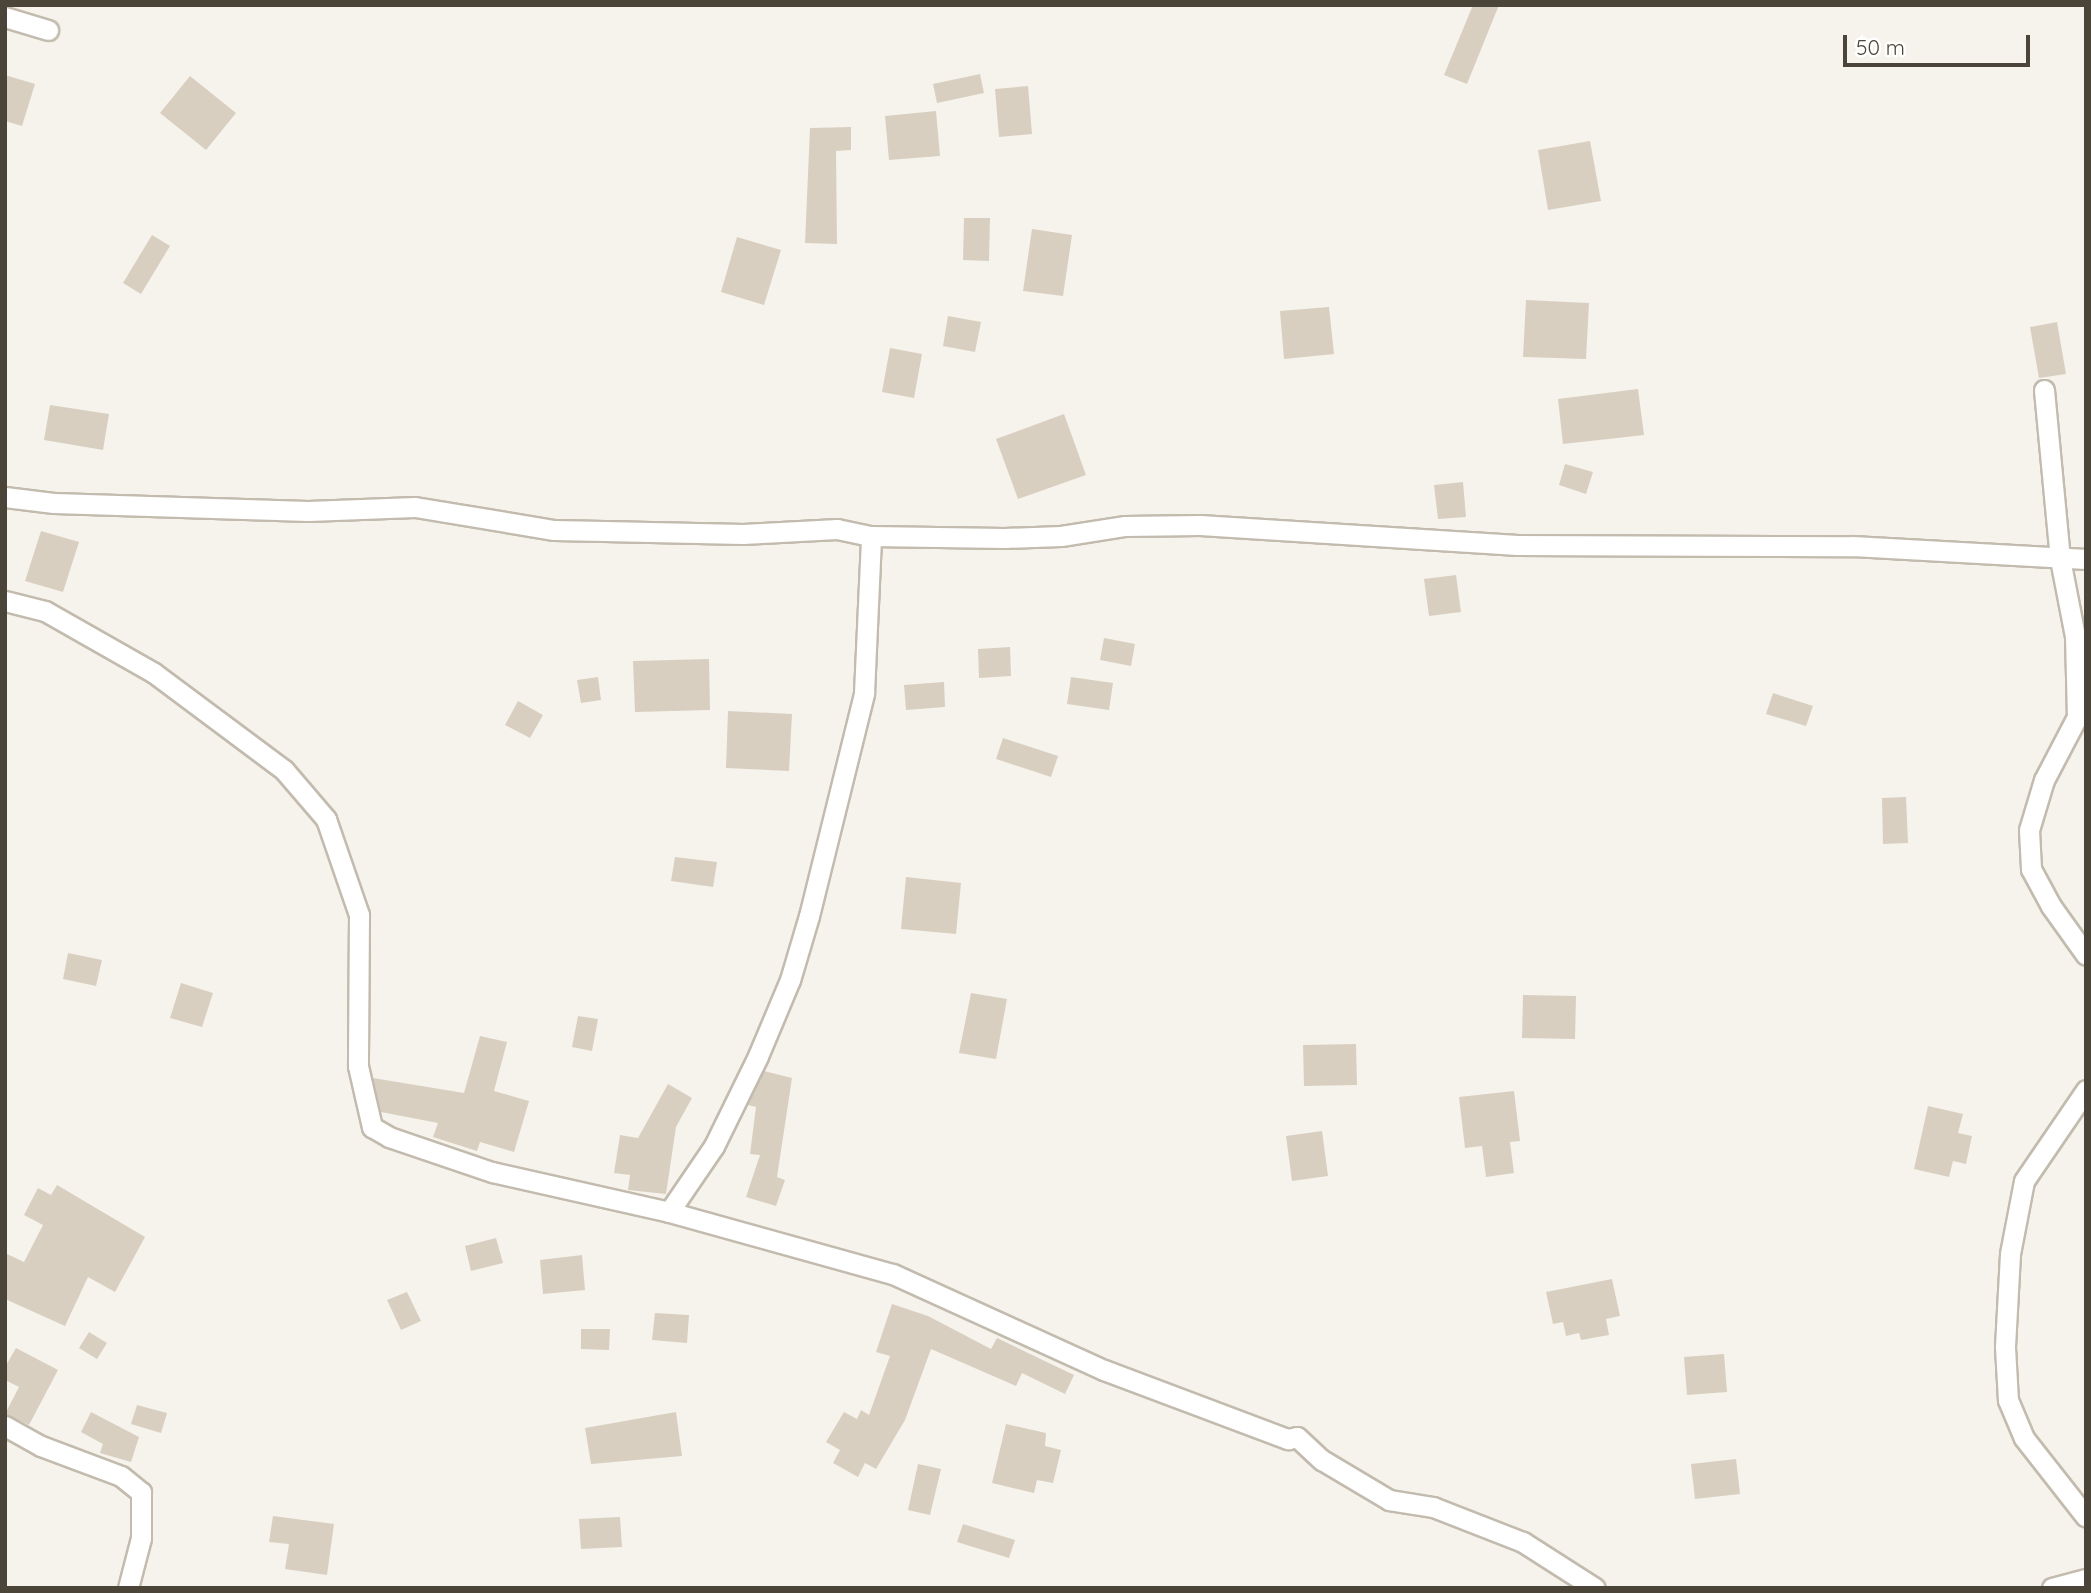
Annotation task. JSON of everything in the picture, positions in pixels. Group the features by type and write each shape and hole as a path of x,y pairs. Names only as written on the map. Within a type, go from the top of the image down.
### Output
{"street":[{"path":"5,17 48,30"},
{"path":"2044,390 2060,559 2075,636 2077,717 2044,780 2029,830 2031,869 2086,955"},
{"path":"5,497 54,503 308,511 415,507 554,530 744,534 837,529 871,536 1061,536 1125,526 1199,525 1517,545 1853,545 2086,559"},
{"path":"669,1212 715,1146 758,1056 790,980 809,916 864,693 871,536"},
{"path":"5,601 45,611 155,673 284,770 326,819 359,915 358,1066 372,1127 388,1137 492,1172 669,1212 893,1274 1104,1370 1288,1439 1297,1437 1322,1460 1389,1500 1433,1507 1523,1542 1595,1588"},
{"path":"2086,1090 2024,1181 2010,1254 2005,1347 2008,1400 2024,1438 2086,1517"},
{"path":"5,1426 41,1446 121,1476 141,1492 141,1538 128,1588"},
{"path":"2052,1588 2086,1579"}],"building":[{"path":"1473,5 1499,5 1467,84 1444,75"},
{"path":"980,74 984,93 937,103 933,84"},
{"path":"5,75 35,84 22,126 5,121"},
{"path":"190,76 236,113 206,150 160,113"},
{"path":"1028,86 1032,134 999,137 995,89"},
{"path":"936,111 940,156 889,160 885,116"},
{"path":"851,127 851,150 836,151 837,244 805,243 810,128"},
{"path":"1590,141 1601,201 1548,210 1538,150"},
{"path":"964,218 990,218 989,261 963,260"},
{"path":"1032,229 1072,235 1063,296 1023,291"},
{"path":"152,235 170,246 141,294 123,283"},
{"path":"737,237 781,250 764,305 721,292"},
{"path":"1526,300 1589,303 1586,359 1523,357"},
{"path":"1329,307 1334,354 1284,359 1280,311"},
{"path":"948,316 981,322 975,352 943,346"},
{"path":"2057,322 2066,374 2039,378 2030,327"},
{"path":"890,348 922,354 914,398 882,392"},
{"path":"1638,389 1644,435 1563,444 1558,399"},
{"path":"50,405 109,414 103,450 44,440"},
{"path":"1064,414 1086,475 1018,499 996,439"},
{"path":"1565,464 1593,472 1586,494 1559,485"},
{"path":"1463,482 1466,517 1438,519 1434,485"},
{"path":"41,531 79,542 63,592 25,581"},
{"path":"1456,575 1461,612 1429,616 1424,579"},
{"path":"1104,638 1135,644 1131,666 1100,660"},
{"path":"1010,647 1011,676 979,678 978,649"},
{"path":"709,659 710,710 635,712 633,661"},
{"path":"598,677 601,700 581,703 577,680"},
{"path":"1071,677 1113,683 1109,710 1067,704"},
{"path":"944,682 945,707 906,710 904,685"},
{"path":"1773,693 1813,706 1806,726 1766,714"},
{"path":"518,701 543,715 530,738 505,725"},
{"path":"728,711 792,714 789,771 726,768"},
{"path":"1003,738 1058,756 1051,777 996,759"},
{"path":"1906,797 1908,843 1883,844 1882,798"},
{"path":"675,857 717,862 713,887 671,881"},
{"path":"906,877 961,883 956,934 901,929"},
{"path":"68,953 102,960 96,986 63,979"},
{"path":"181,983 213,993 202,1027 170,1018"},
{"path":"971,993 1007,999 996,1059 959,1053"},
{"path":"1523,995 1576,996 1575,1039 1522,1038"},
{"path":"578,1016 598,1019 592,1051 572,1047"},
{"path":"480,1036 507,1042 494,1091 529,1101 514,1152 480,1142 477,1151 433,1137 438,1123 381,1112 373,1078 464,1093"},
{"path":"1356,1044 1357,1085 1304,1086 1303,1045"},
{"path":"764,1071 792,1078 777,1177 785,1180 776,1206 746,1197 760,1155 750,1154 756,1107 748,1105"},
{"path":"668,1084 692,1098 676,1127 666,1194 628,1190 630,1175 614,1173 620,1135 638,1138"},
{"path":"1514,1091 1520,1141 1510,1142 1514,1173 1486,1177 1482,1146 1465,1148 1459,1097"},
{"path":"1928,1106 1963,1114 1958,1133 1972,1136 1966,1164 1953,1161 1949,1177 1914,1169"},
{"path":"1322,1131 1328,1176 1292,1181 1286,1136"},
{"path":"57,1185 145,1237 115,1292 88,1277 65,1326 5,1299 5,1253 24,1262 43,1225 24,1215 38,1188 51,1195"},
{"path":"496,1238 503,1263 471,1271 465,1246"},
{"path":"582,1255 585,1290 543,1294 540,1260"},
{"path":"1612,1279 1620,1316 1606,1319 1609,1335 1581,1340 1579,1333 1566,1336 1563,1322 1553,1324 1546,1292"},
{"path":"407,1292 421,1321 401,1330 387,1300"},
{"path":"892,1304 928,1316 991,1349 997,1338 1074,1375 1065,1394 1022,1373 1016,1386 931,1349 905,1420 876,1469 865,1463 858,1477 833,1463 840,1450 826,1442 844,1412 857,1419 861,1410 869,1415 890,1356 876,1352"},
{"path":"655,1313 689,1315 687,1343 652,1340"},
{"path":"581,1329 610,1329 609,1350 581,1349"},
{"path":"89,1332 107,1343 97,1359 79,1348"},
{"path":"16,1348 58,1370 29,1425 5,1414 19,1387 5,1380 5,1367"},
{"path":"1724,1354 1727,1392 1687,1395 1684,1357"},
{"path":"137,1405 167,1413 161,1433 131,1424"},
{"path":"91,1412 139,1437 131,1462 100,1453 103,1444 81,1432"},
{"path":"676,1412 682,1456 591,1464 585,1428"},
{"path":"1006,1424 1046,1433 1045,1446 1061,1450 1053,1483 1037,1480 1034,1493 992,1483"},
{"path":"1736,1459 1740,1494 1695,1499 1691,1464"},
{"path":"918,1464 941,1469 930,1515 908,1510"},
{"path":"273,1516 334,1524 327,1575 285,1569 289,1544 269,1542"},
{"path":"620,1517 622,1547 581,1549 579,1519"},
{"path":"963,1524 1015,1540 1009,1558 957,1542"}]}
